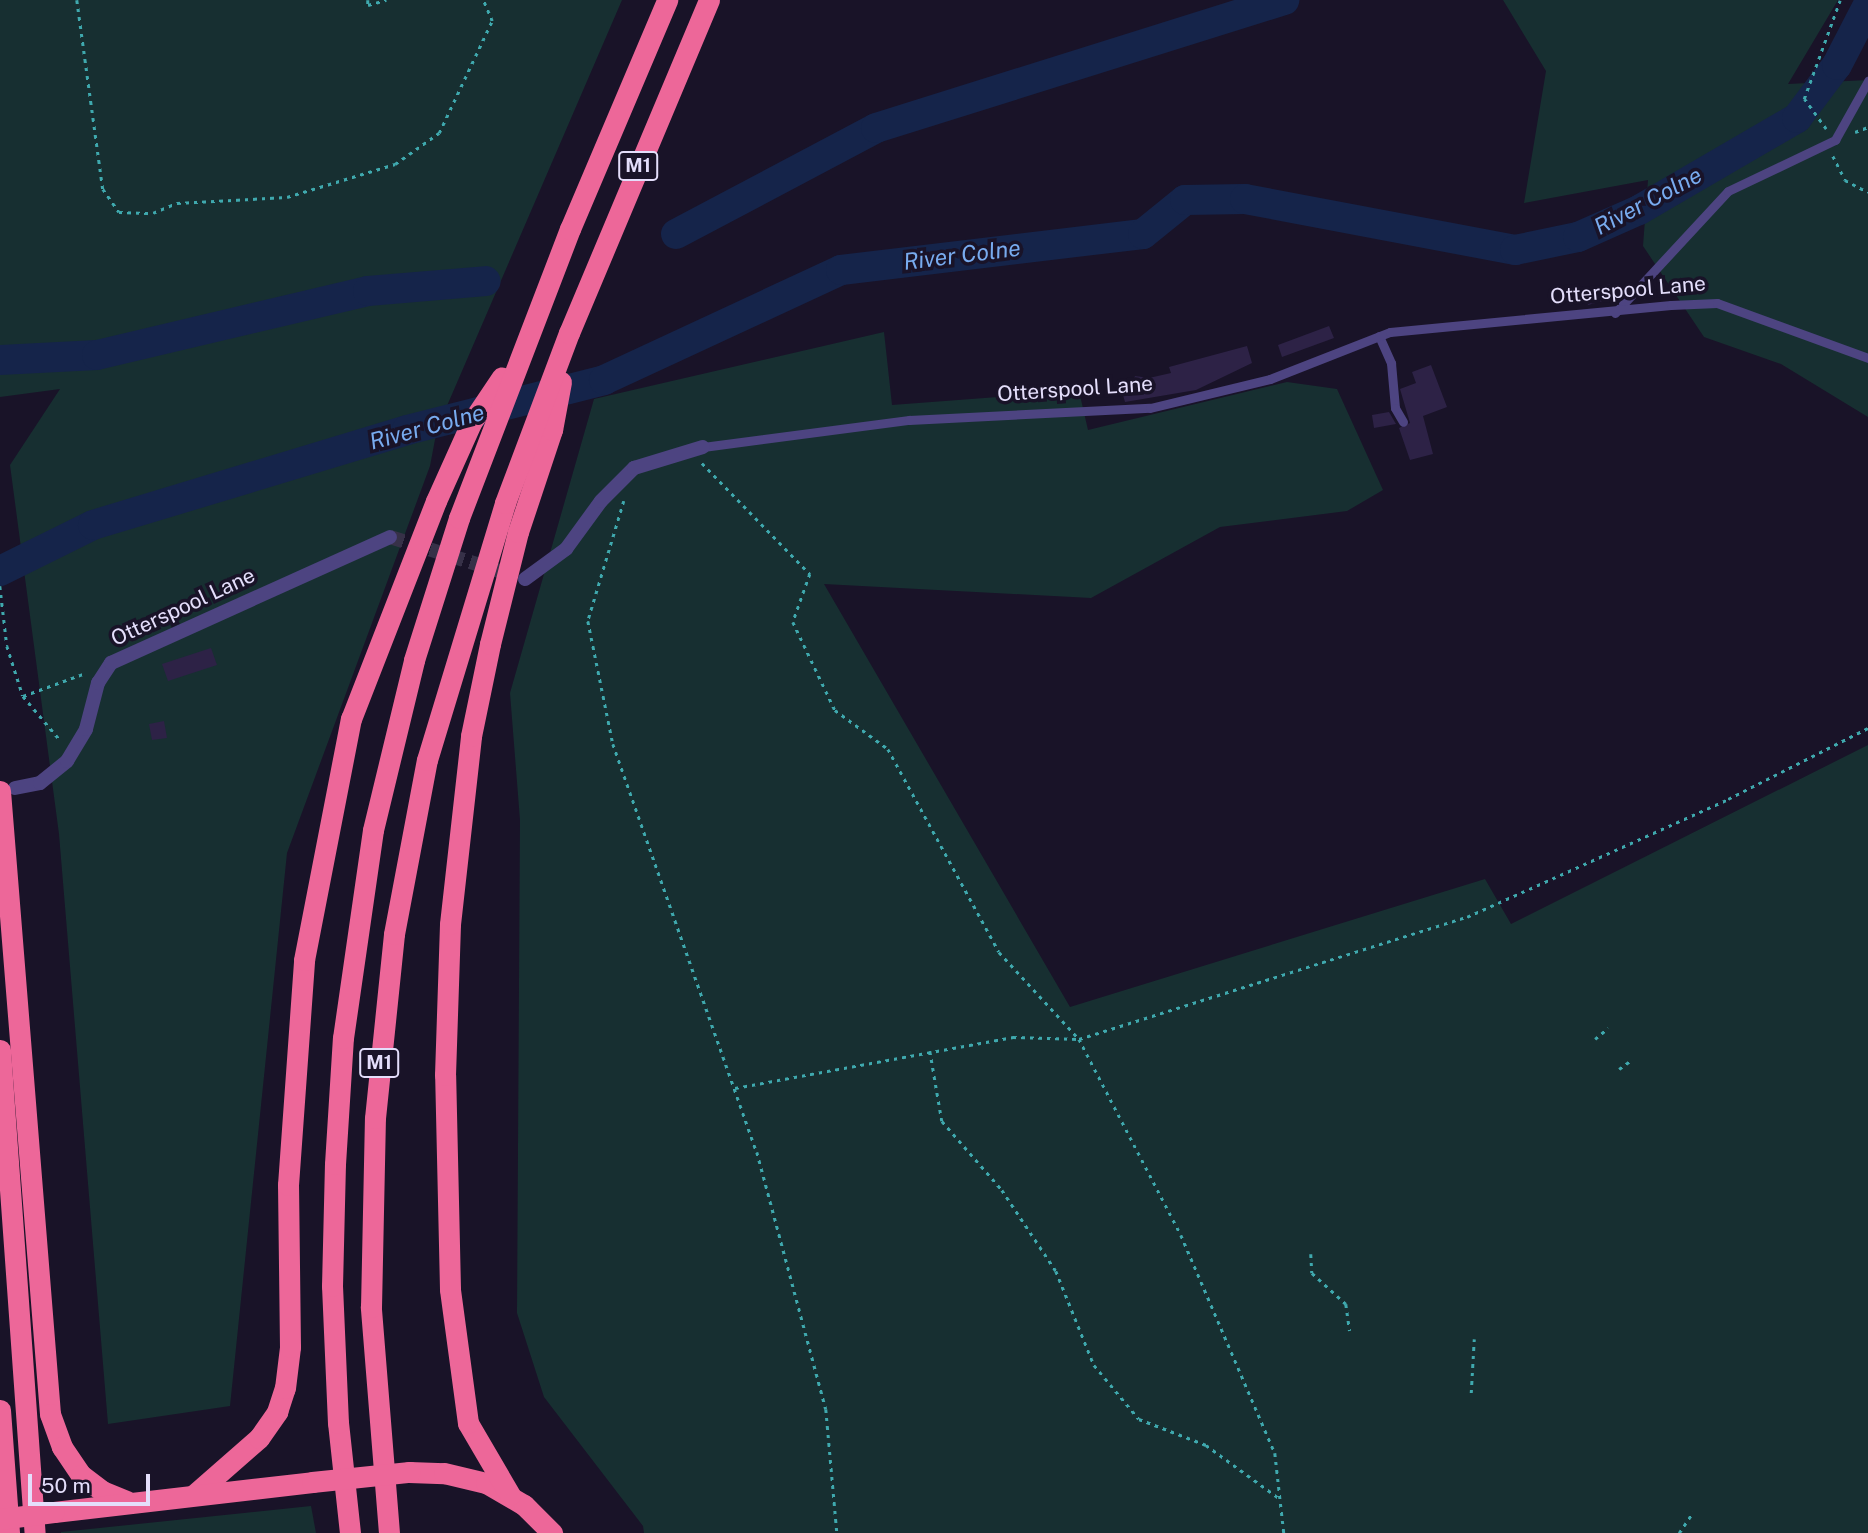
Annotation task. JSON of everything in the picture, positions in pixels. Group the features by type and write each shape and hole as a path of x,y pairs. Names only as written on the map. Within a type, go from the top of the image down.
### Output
{"highway":[{"name":"M1","path":"349,1533 338,1423 332,1286 342,1051 356,922 414,660 484,447 523,346 667,0"},
{"name":"M1","path":"389,1533 375,1392 370,1224 382,1018 427,760 478,583 530,436 569,333 709,0"},
{"name":"M1","path":"510,1494 468,1423 450,1289 445,1075 450,924 471,736 490,643 518,532 552,430 569,333"},
{"name":"M1","path":"195,1494 260,1438 285,1388 290,1347 288,1185 304,960 351,719 457,453 471,423 523,346"},
{"path":"7,789 50,1414 62,1447 81,1475 102,1491 127,1501"},
{"path":"0,1049 35,1533"},
{"path":"0,1410 9,1533"},
{"path":"0,1519 127,1501 410,1472 463,1476 510,1494 552,1533"}],"street":[{"name":"Otterspool Lane","path":"525,579 566,550 601,501 634,468 696,449"},
{"name":"Otterspool Lane","path":"7,789 54,775 72,753 86,729 97,682 110,663 390,537"}],"lane":[{"path":"1615,313 1728,191 1835,140 1868,81"},
{"name":"Otterspool Lane","path":"696,449 909,421 1150,408 1270,379 1380,336 1490,321 1717,303 1868,358"},
{"path":"1380,336 1391,363 1395,408 1403,422"}],"path":[{"path":"76,0 103,189 119,212 153,213 177,202 287,197 395,164 439,133 492,21 483,0"},
{"path":"368,0 368,5 386,0"},
{"path":"1840,0 1804,99 1835,140 1833,159 1845,180 1868,192"},
{"path":"696,449 810,574 793,622 835,710 888,749 999,952 1079,1039 1186,1248 1275,1453 1284,1533"},
{"path":"634,468 588,621 613,744 757,1152 826,1409 837,1533"},
{"path":"0,586 7,646 23,695 72,753"},
{"path":"23,695 110,663"},
{"path":"735,1088 1013,1037 1079,1039 1466,917 1728,799 1868,728"},
{"path":"1595,1039 1608,1028"},
{"path":"930,1051 942,1121 1002,1190 1056,1271 1094,1365 1139,1419 1206,1445 1280,1499"},
{"path":"1619,1069 1630,1061"},
{"path":"1311,1254 1312,1273 1346,1304 1350,1331"},
{"path":"1471,1393 1474,1339"},
{"path":"1679,1533 1693,1512"}],"green space":[{"path":"0,0 622,0 437,429 430,466 287,853 230,1406 108,1424 59,834 10,465 60,389 0,397"},
{"path":"1503,0 1838,0 1788,84 1868,80 1868,417 1781,364 1704,337 1643,246 1648,180 1524,203 1546,71"},
{"path":"884,332 892,405 1079,391 1088,430 1287,382 1337,389 1383,490 1347,511 1220,527 1091,598 824,584 1070,1007 1485,879 1511,924 1868,745 1868,1533 644,1533 643,1526 544,1397 517,1313 520,820 510,693 594,399"},
{"path":"311,1506 316,1533 61,1533 61,1532"}],"building":[{"path":"1610,284 1614,298 1588,305 1584,291"},
{"path":"1329,326 1334,338 1282,357 1278,345"},
{"path":"1247,346 1252,363 1196,390 1125,402 1121,388 1131,386 1135,376 1149,378 1171,373 1169,367"},
{"path":"1431,365 1447,407 1423,416 1433,454 1410,460 1399,428 1410,423 1400,389 1416,383 1412,372"},
{"path":"1389,412 1396,424 1374,428 1372,415"},
{"path":"211,648 217,665 168,681 162,664"},
{"path":"164,721 167,738 152,740 149,724"}],"waterway":[{"path":"676,234 876,128 1284,0"},
{"name":"River Colne","path":"0,571 93,525 407,430 604,380 841,270 1143,234 1185,200 1245,199 1515,250 1578,237 1639,210 1797,118 1837,65 1868,5"},
{"path":"0,360 97,355 368,291 486,281"}],"tunnel":[{"path":"390,537 515,576"}]}
